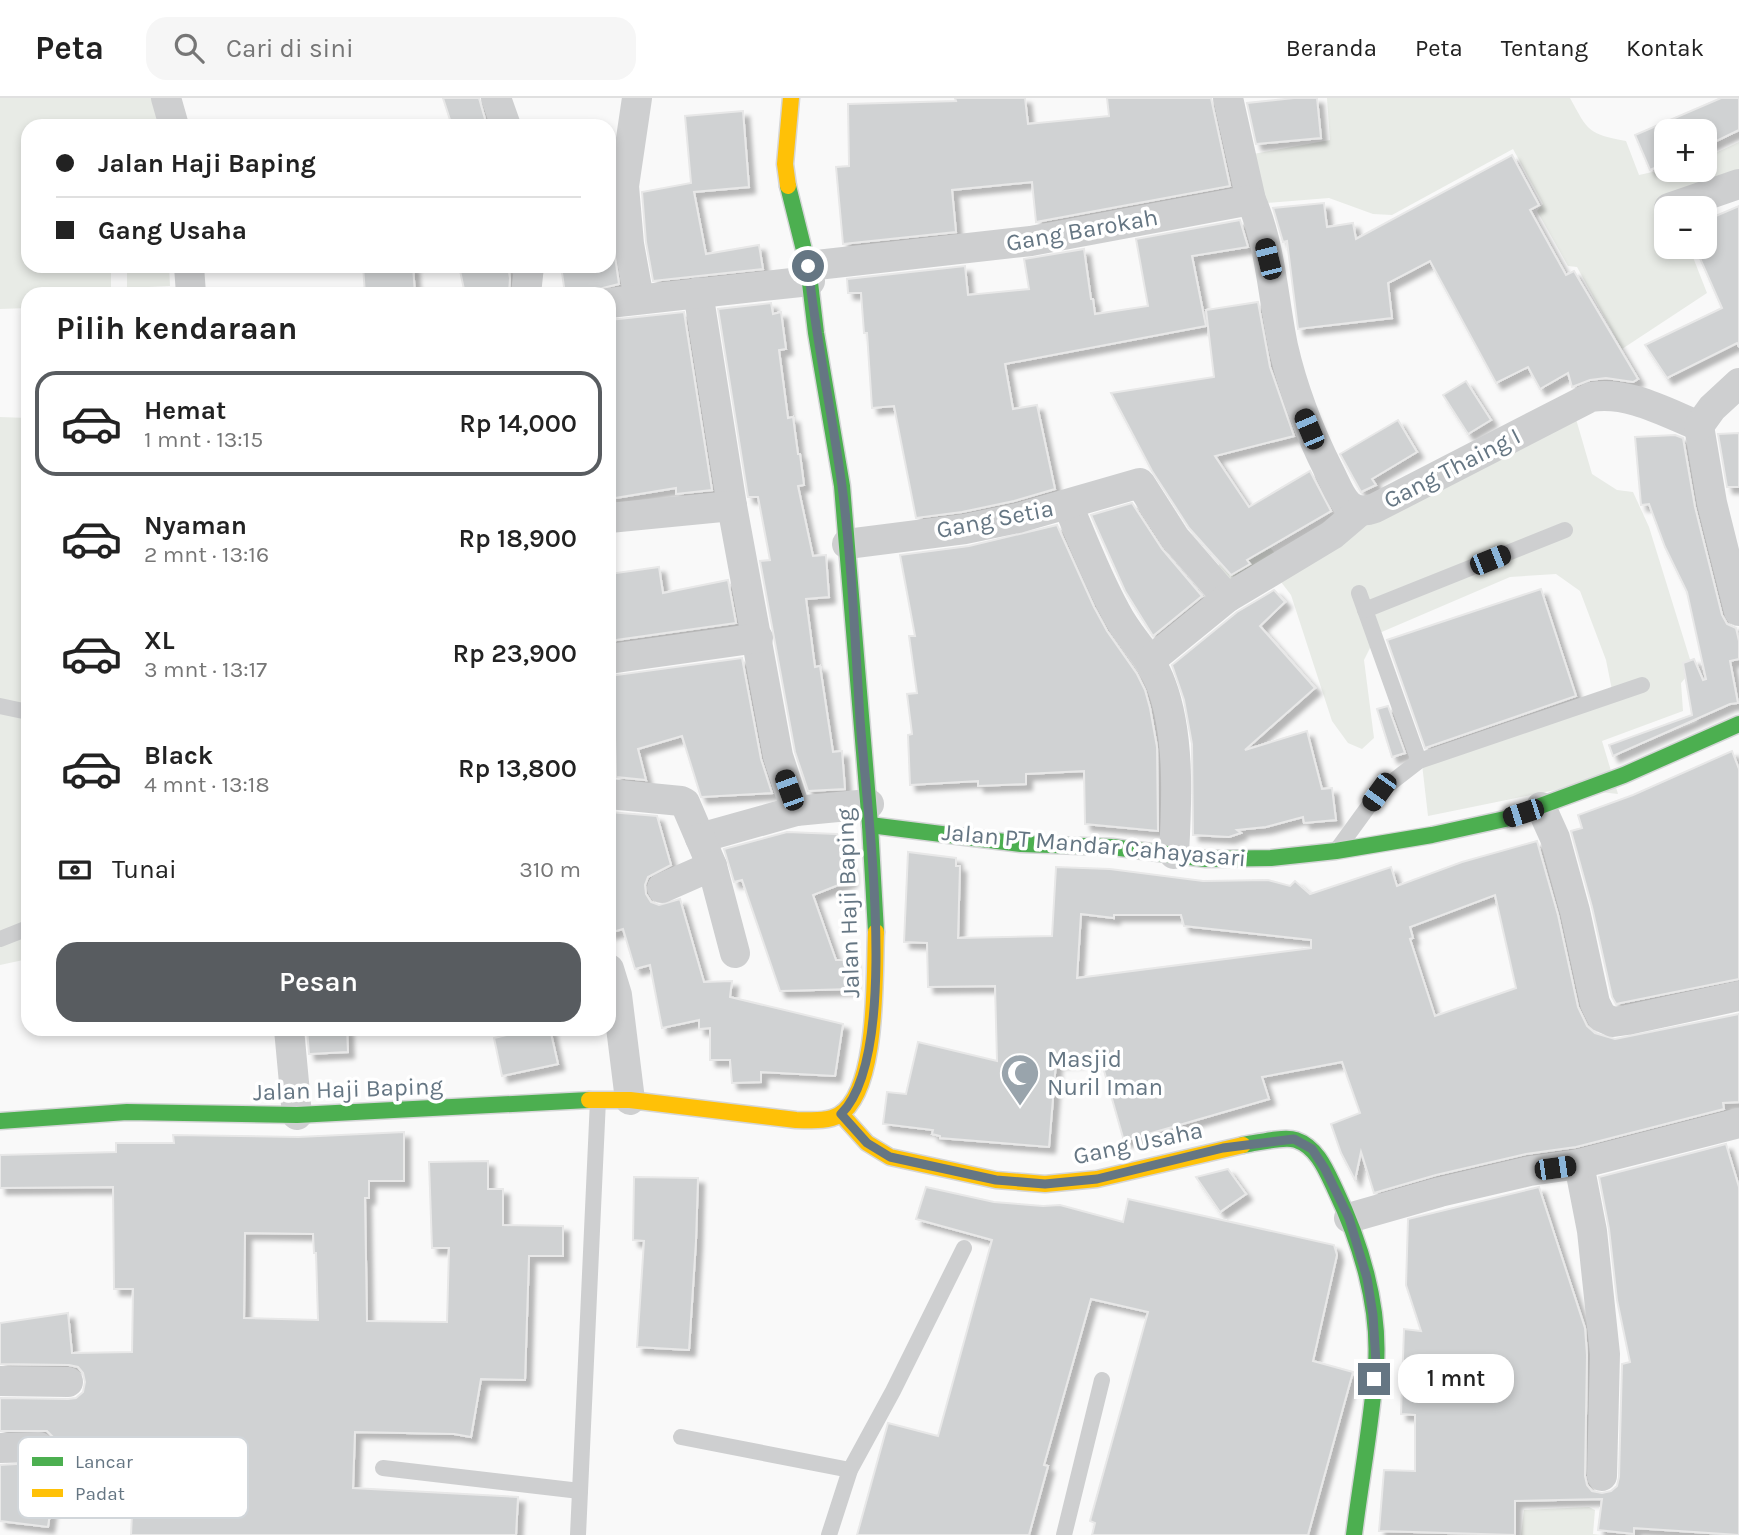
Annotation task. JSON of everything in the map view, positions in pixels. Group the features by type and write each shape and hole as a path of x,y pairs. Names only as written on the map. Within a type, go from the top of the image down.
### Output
{"street":[{"path":"166,98 172,119"},
{"path":"496,98 504,119"},
{"path":"637,98 624,186 629,244 639,299"},
{"name":"Jalan Haji Baping","path":"0,1121 127,1112 297,1115 598,1100 630,1100 796,1120 819,1120 841,1114 849,1107 860,1084 872,1038 876,932 842,486 816,333 809,274 785,164 792,98"},
{"path":"1228,98 1251,200"},
{"path":"1703,196 1739,184"},
{"name":"Gang Barokah","path":"616,302 1031,241 1251,200"},
{"name":"Gang Thaing I","path":"1251,200 1265,248 1283,346 1300,406 1344,500 1359,512 1375,508 1591,397 1611,394 1648,405 1699,426"},
{"path":"698,292 732,506 778,756 796,811"},
{"path":"1739,383 1712,408 1699,426 1726,500 1739,611"},
{"name":"Gang Setia","path":"848,544 965,529 1068,505 1140,483 1175,538 1227,598"},
{"path":"1068,505 1116,614 1151,660 1169,710 1177,791 1174,854"},
{"path":"616,517 732,506"},
{"path":"1151,660 1227,598 1332,536 1359,512"},
{"path":"616,658 758,638"},
{"name":"Jalan PT Mandar Cahayasari","path":"869,815 1021,844 1112,846 1217,859 1270,858 1336,851 1432,835 1505,819 1624,775 1739,724"},
{"path":"616,795 685,803 712,866 734,953"},
{"path":"1541,807 1555,838 1575,911 1595,1003 1602,1017 1613,1022 1627,1020 1739,996"},
{"path":"700,838 796,811 869,815"},
{"path":"662,888 712,866"},
{"path":"616,992 630,1100"},
{"path":"290,1036 297,1115"},
{"name":"Gang Usaha","path":"841,1114 867,1143 890,1157 996,1180 1045,1184 1097,1179 1223,1148 1294,1139 1312,1149 1349,1218 1367,1278 1373,1315 1376,1363 1354,1535"},
{"path":"1349,1218 1440,1192 1530,1171 1579,1164 1739,1123"},
{"path":"1579,1164 1592,1231 1605,1354 1602,1476"},
{"path":"0,1381 68,1382"},
{"path":"0,1448 18,1448"}],"lane":[{"path":"1365,610 1566,530"},
{"path":"1359,593 1419,761"},
{"path":"1336,851 1379,792 1419,761 1642,685"},
{"path":"0,706 21,710"},
{"path":"0,939 21,931"},
{"path":"578,1535 598,1100"},
{"path":"829,1535 850,1470 893,1391 964,1248"},
{"path":"1064,1535 1102,1381"},
{"path":"681,1437 850,1470"},
{"path":"383,1468 580,1490"}],"shaded area":[{"path":"0,98 160,98 163,119 21,119 21,273 111,273 111,287 21,287 21,308 0,309"},
{"path":"1327,98 1570,98 1590,129 1604,136 1626,141 1639,175 1654,172 1654,182 1717,182 1717,152 1739,142 1739,178 1695,196 1654,196 1654,259 1694,259 1707,293 1622,349 1577,267 1568,266 1537,211 1543,204 1513,149 1392,215 1373,214 1329,198 1254,204 1248,155 1330,140"},
{"path":"127,273 169,273 170,286 127,287"},
{"path":"0,417 21,418 21,960 0,965"},
{"path":"1576,419 1592,474 1617,490 1633,492 1649,527 1693,669 1681,683 1683,711 1602,741 1618,794 1565,788 1428,816 1422,764 1613,695 1606,660 1580,591 1556,574 1510,577 1377,634 1364,660 1374,738 1362,749 1348,743 1332,721 1291,595 1271,569 1227,588 1212,570 1260,536 1279,558"},
{"path":"1589,1507 1595,1510 1593,1534 1601,1535 1521,1535 1524,1510"}],"building":[{"path":"443,98 479,98 485,119 450,119"},
{"path":"955,98 1025,98 1028,124 1109,116 1107,98 1211,98 1230,186 1036,222 1032,182 952,190 956,232 843,244 836,167 849,166 848,104 956,101"},
{"path":"1317,98 1321,138 1256,144 1247,103"},
{"path":"1721,98 1739,98 1739,130 1717,141 1717,119 1672,119"},
{"path":"743,111 749,187 694,192 706,254 759,245 763,269 653,281 646,242 642,192 691,183 685,116"},
{"path":"1654,127 1654,168 1650,170 1635,135"},
{"path":"1512,155 1539,205 1530,210 1566,275 1574,271 1638,379 1633,382 1606,378 1590,380 1572,387 1568,373 1540,389 1528,367 1496,383 1430,261 1388,283 1392,318 1298,329 1287,241 1283,242 1273,208 1324,203 1327,227 1353,223 1356,239"},
{"path":"1739,206 1739,347 1737,343 1667,378 1645,345 1722,308 1700,259 1717,259 1717,215"},
{"path":"1240,220 1248,247 1192,256 1206,326 1005,364 1013,409 1037,405 1055,489 962,512 916,518 894,406 872,408 867,333 864,333 861,293 848,293 847,279 965,266 968,295 1029,289 1024,259 1084,249 1095,314 1148,306 1136,239"},
{"path":"616,264 619,284 607,287 564,287 562,273 616,273"},
{"path":"364,273 414,273 414,287 364,287"},
{"path":"460,273 509,273 509,287 464,287"},
{"path":"1258,302 1270,367 1294,436 1215,456 1249,507 1310,471 1331,511 1247,560 1250,564 1231,575 1189,528 1152,471 1111,393 1214,377 1206,310"},
{"path":"771,303 773,314 781,312 786,349 779,350 788,418 793,417 800,454 804,485 798,486 813,556 826,555 829,597 806,599 815,667 820,666 833,752 842,751 845,789 808,791 795,752 760,561 770,560 758,497 748,497 718,309"},
{"path":"684,312 712,490 676,494 676,488 616,498 616,319"},
{"path":"1466,381 1491,420 1468,434 1443,395"},
{"path":"1398,420 1417,452 1372,479 1376,485 1361,492 1340,454"},
{"path":"1739,433 1739,487 1727,487 1718,434"},
{"path":"1675,435 1683,438 1695,507 1722,615 1727,624 1736,628 1739,659 1730,661 1738,703 1730,704 1613,756 1609,745 1692,715 1683,663 1694,659 1703,680 1706,679 1687,592 1665,547 1649,504 1641,505 1635,437"},
{"path":"1132,503 1162,549 1202,596 1153,636 1125,591 1091,515"},
{"path":"1057,525 1094,607 1145,690 1157,747 1158,831 1085,824 1084,771 1026,774 1026,784 978,786 978,781 910,785 908,735 912,734 907,694 917,693 909,636 915,636 900,555 969,546"},
{"path":"659,567 663,593 728,580 736,623 616,640 616,573"},
{"path":"1541,589 1576,696 1425,748 1387,640"},
{"path":"1274,590 1285,602 1260,626 1315,688 1245,750 1307,731 1322,789 1332,788 1336,820 1304,823 1303,817 1266,827 1237,830 1241,833 1229,837 1193,835 1192,744 1184,700 1172,665 1237,612"},
{"path":"742,658 761,759 772,793 701,797 682,736 638,749 646,780 616,777 616,675"},
{"path":"1388,706 1405,753 1392,757 1377,709"},
{"path":"1732,751 1739,769 1739,979 1616,1004 1612,997 1592,907 1571,831 1582,828 1578,815 1633,795"},
{"path":"616,813 657,816 671,865 648,877 646,894 651,902 659,905 680,899 704,982 732,981 730,997 843,1024 835,1076 761,1072 761,1082 732,1083 730,1060 710,1060 710,1028 699,1029 699,1020 662,1028 650,965 635,969 623,929 616,931"},
{"path":"787,832 837,834 851,869 851,880 813,895 836,960 853,960 852,989 780,991 742,880 734,882 724,849"},
{"path":"1537,841 1558,915 1578,1007 1587,1026 1595,1033 1615,1039 1739,1014 1739,1102 1723,1103 1724,1109 1576,1147 1526,1154 1374,1193 1361,1152 1355,1180 1341,1153 1331,1124 1360,1113 1342,1062 1262,1077 1269,1099 1124,1141 1101,1060 1056,1062 1049,1147 940,1138 932,1134 933,1130 883,1124 887,1092 906,1094 918,1042 997,1061 995,986 928,987 927,943 904,942 908,852 956,858 956,866 960,866 958,938 1052,936 1056,867 1110,869 1203,881 1268,880 1290,886 1295,881 1310,894 1391,867 1397,886 1462,862","holes":["1495,895 1516,988 1435,1016 1410,939 1413,938 1410,927","1081,914 1114,918 1114,915 1181,915 1184,926 1311,940 1311,948 1077,978"]},
{"path":"308,1036 347,1036 348,1052 309,1054"},
{"path":"552,1036 558,1064 502,1076 494,1038"},
{"path":"404,1132 404,1181 369,1181 369,1198 365,1198 367,1321 447,1322 449,1248 432,1248 429,1162 488,1161 488,1189 503,1189 503,1225 563,1226 563,1256 529,1256 525,1380 481,1379 471,1437 454,1434 355,1432 353,1488 518,1497 516,1535 131,1535 132,1518 248,1518 248,1437 53,1437 47,1431 0,1431 0,1398 76,1398 83,1392 85,1382 78,1367 69,1365 0,1364 0,1323 68,1313 72,1353 132,1352 133,1289 114,1289 113,1187 0,1188 0,1155 116,1152 116,1143 174,1143 173,1135 298,1137","holes":["245,1233 313,1234 318,1320 244,1318"]},
{"path":"1726,1144 1739,1187 1739,1535 1634,1528 1634,1534 1598,1530 1602,1499 1515,1501 1515,1535 1379,1531 1384,1470 1415,1471 1415,1415 1401,1414 1404,1329 1421,1331 1406,1285 1408,1219 1539,1187 1585,1328 1587,1485 1592,1491 1611,1491 1617,1486 1619,1477 1622,1364 1630,1362 1617,1300 1609,1229 1599,1177"},
{"path":"1228,1169 1246,1194 1220,1212 1196,1177"},
{"path":"634,1177 698,1178 689,1350 637,1347 644,1241 633,1240"},
{"path":"926,1187 994,1202 1060,1205 1123,1222 1128,1199 1334,1245 1337,1255 1313,1361 1353,1372 1308,1535 1092,1535 1095,1523 1090,1521 1148,1312 1091,1299 1044,1465 1048,1466 1029,1535 857,1535 888,1423 938,1436 992,1240 916,1219"},
{"path":"18,1464 18,1518 49,1518 48,1527 0,1521 0,1465"}],"traffic: fast":[{"path":"788,186 808,266 816,333 842,486 870,825 876,932"},
{"path":"870,825 1021,844 1112,847 1206,859 1271,858 1336,851 1432,835 1505,819 1624,775 1739,724"},
{"path":"0,1121 127,1112 297,1115 589,1100"},
{"path":"1243,1145 1291,1139 1310,1148 1328,1174 1360,1252 1375,1320 1376,1365 1354,1535"}],"traffic: slow":[{"path":"788,186 785,164 791,98"},
{"path":"589,1100 630,1100 796,1120 824,1120 839,1115 852,1102 868,1058 874,1002 876,932"},
{"path":"841,1114 867,1143 890,1157 996,1180 1045,1184 1097,1179 1243,1145"}],"place":[{"name":"Masjid Nuril Iman","path":"1020,1107"}],"route":[{"path":"808,266 816,333 842,486 848,544 860,720 869,804 876,932 872,1038 860,1084 849,1107 841,1114 867,1143 890,1157 996,1180 1045,1184 1097,1179 1223,1148 1294,1139 1312,1149 1349,1218 1367,1278 1373,1315 1376,1363 1374,1379"}]}
